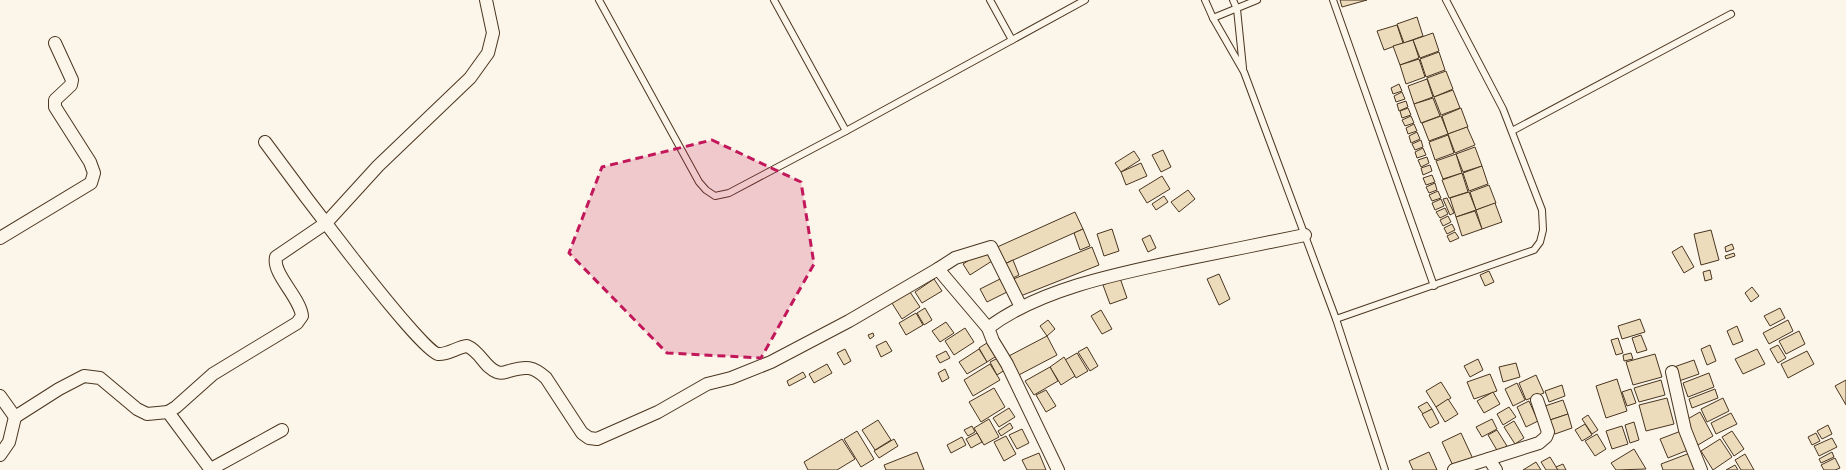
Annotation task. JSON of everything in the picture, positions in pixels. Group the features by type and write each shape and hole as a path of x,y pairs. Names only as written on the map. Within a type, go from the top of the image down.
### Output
{"street":[{"path":"0,455 9,442 15,417 84,376 100,378 137,409 147,414 168,412 176,407 213,374 297,323 302,316 301,308 278,269 275,262 276,257 326,223 378,166 470,78 488,53 493,33 486,0"},
{"path":"0,238 91,183 94,173 90,162 55,107 54,100 71,85 72,80 55,43"},
{"path":"265,142 386,299 432,352 438,354 467,346 474,349 492,369 498,372 505,373 523,368 533,368 546,378 582,433 589,438 597,439 658,412 707,384 731,378 771,362 848,321 955,258 991,247 1021,307"},
{"path":"988,328 1003,316 1021,307 1066,289 1132,270 1305,235"},
{"path":"938,269 988,328 993,341 1007,364 1058,470"},
{"path":"1672,372 1685,430 1701,470"},
{"path":"0,396 15,417"},
{"path":"1454,470 1539,443 1546,437 1548,432 1537,400"},
{"path":"168,412 211,469 282,430"},
{"path":"1489,459 1496,470"}],"lane":[{"path":"598,0 699,182 706,190 715,196 729,193 846,131 1085,0"},
{"path":"774,0 846,131"},
{"path":"990,0 1012,40"},
{"path":"1205,0 1213,18 1244,72 1336,319 1385,470"},
{"path":"1233,0 1237,10 1244,72"},
{"path":"1213,18 1237,10 1257,0"},
{"path":"1333,0 1434,286"},
{"path":"1336,319 1534,250 1540,242 1543,230 1542,210 1512,131 1503,109 1446,0"},
{"path":"1512,131 1731,14"}],"highlighted area":[{"path":"712,140 801,182 814,264 761,358 667,353 569,253 602,167"}],"building":[{"path":"1340,0 1367,0 1342,7"},
{"path":"1417,17 1423,36 1404,43 1397,24"},
{"path":"1397,25 1403,43 1384,50 1377,31"},
{"path":"1433,33 1439,51 1420,58 1413,40"},
{"path":"1413,40 1419,58 1400,65 1393,46"},
{"path":"1439,52 1445,70 1426,77 1420,59"},
{"path":"1419,59 1425,77 1406,84 1400,65"},
{"path":"1446,71 1453,89 1434,97 1427,78"},
{"path":"1427,79 1433,97 1414,104 1408,86"},
{"path":"1399,84 1402,91 1393,94 1391,88"},
{"path":"1453,90 1460,108 1441,115 1434,97"},
{"path":"1402,92 1405,99 1396,102 1394,96"},
{"path":"1433,98 1440,116 1421,123 1414,104"},
{"path":"1406,101 1408,107 1399,111 1397,104"},
{"path":"1408,108 1411,115 1402,118 1400,111"},
{"path":"1461,108 1468,127 1448,134 1442,116"},
{"path":"1411,116 1414,123 1405,126 1402,120"},
{"path":"1441,116 1448,134 1429,141 1422,123"},
{"path":"1414,124 1417,131 1408,134 1406,128"},
{"path":"1467,127 1475,145 1455,153 1448,134"},
{"path":"1417,132 1420,139 1411,143 1409,136"},
{"path":"1448,135 1454,153 1435,160 1429,142"},
{"path":"1421,140 1423,147 1415,150 1412,144"},
{"path":"1475,147 1482,166 1463,172 1456,154"},
{"path":"1423,148 1426,155 1417,158 1415,152"},
{"path":"1163,150 1171,167 1161,172 1152,155"},
{"path":"1134,151 1140,160 1121,172 1115,163"},
{"path":"1456,154 1462,173 1443,179 1436,161"},
{"path":"1427,157 1429,163 1421,167 1418,160"},
{"path":"1141,163 1147,176 1126,185 1121,172"},
{"path":"1430,165 1432,171 1423,175 1421,168"},
{"path":"1482,166 1488,184 1469,191 1463,173"},
{"path":"1462,173 1468,192 1449,198 1442,180"},
{"path":"1432,175 1435,182 1426,185 1423,178"},
{"path":"1162,176 1170,189 1147,203 1139,190"},
{"path":"1435,183 1437,190 1429,193 1426,187"},
{"path":"1489,185 1496,203 1476,210 1470,192"},
{"path":"1188,190 1195,199 1179,212 1171,202"},
{"path":"1438,191 1441,198 1432,201 1429,195"},
{"path":"1469,192 1476,210 1456,217 1450,198"},
{"path":"1164,196 1168,202 1156,210 1152,204"},
{"path":"1447,198 1454,213 1450,215 1443,199"},
{"path":"1441,199 1444,206 1435,210 1432,203"},
{"path":"1495,203 1502,222 1482,229 1476,210"},
{"path":"1445,208 1448,214 1440,218 1436,212"},
{"path":"1475,211 1482,229 1462,236 1456,217"},
{"path":"1075,212 1083,229 1002,265 995,248"},
{"path":"1448,216 1451,222 1443,226 1440,220"},
{"path":"1452,224 1455,230 1447,234 1444,228"},
{"path":"1083,229 1090,246 1080,250 1074,233"},
{"path":"1112,229 1119,251 1104,256 1097,234"},
{"path":"1711,230 1719,260 1701,265 1694,234"},
{"path":"1455,232 1459,238 1450,242 1447,236"},
{"path":"1150,235 1156,248 1148,252 1142,239"},
{"path":"1732,244 1734,249 1726,252 1725,247"},
{"path":"1682,246 1694,267 1684,273 1672,252"},
{"path":"1092,247 1099,265 1018,297 1011,280"},
{"path":"985,250 992,261 970,275 963,264"},
{"path":"1734,253 1735,256 1726,259 1725,256"},
{"path":"1013,260 1019,275 1009,280 1003,265"},
{"path":"1710,270 1712,279 1705,281 1703,272"},
{"path":"1489,271 1494,282 1485,286 1480,275"},
{"path":"1219,274 1230,299 1219,305 1207,279"},
{"path":"1120,278 1127,298 1110,304 1103,285"},
{"path":"934,279 942,291 922,303 915,292"},
{"path":"1000,279 1007,292 987,302 980,289"},
{"path":"1752,287 1759,296 1751,302 1745,293"},
{"path":"908,289 920,307 902,319 890,300"},
{"path":"925,308 932,320 924,325 917,313"},
{"path":"1780,308 1785,318 1770,326 1764,316"},
{"path":"1101,310 1112,329 1102,334 1091,316"},
{"path":"916,313 923,325 906,335 899,323"},
{"path":"1640,319 1645,332 1622,339 1618,326"},
{"path":"1048,320 1055,329 1047,336 1040,326"},
{"path":"1788,320 1793,331 1769,344 1763,333"},
{"path":"946,322 954,333 940,342 932,331"},
{"path":"1737,326 1743,341 1733,345 1727,331"},
{"path":"965,328 974,342 954,355 945,341"},
{"path":"1799,331 1805,344 1786,354 1779,341"},
{"path":"873,333 874,336 870,339 868,335"},
{"path":"1641,335 1647,350 1637,353 1632,338"},
{"path":"1047,336 1057,355 1015,377 1005,358"},
{"path":"1618,338 1623,353 1616,355 1611,340"},
{"path":"886,341 892,351 881,357 876,346"},
{"path":"990,341 998,355 987,362 979,348"},
{"path":"1710,345 1716,361 1707,365 1701,349"},
{"path":"1778,345 1786,358 1778,363 1770,349"},
{"path":"1087,347 1098,366 1090,371 1078,352"},
{"path":"845,349 851,361 844,365 837,353"},
{"path":"979,349 987,362 967,374 959,362"},
{"path":"1757,349 1765,364 1743,374 1735,359"},
{"path":"946,351 950,358 940,363 936,356"},
{"path":"1807,351 1814,364 1788,378 1781,364"},
{"path":"1077,353 1088,371 1076,378 1065,360"},
{"path":"1631,353 1633,359 1624,361 1623,355"},
{"path":"1655,354 1662,377 1633,385 1626,362"},
{"path":"1064,357 1075,376 1061,385 1050,367"},
{"path":"998,358 1005,370 997,375 990,362"},
{"path":"1478,359 1483,370 1470,377 1464,366"},
{"path":"1694,360 1699,374 1679,381 1674,367"},
{"path":"1516,363 1520,377 1503,382 1499,367"},
{"path":"827,364 832,373 814,383 809,374"},
{"path":"990,364 1000,380 973,396 964,380"},
{"path":"1050,367 1058,381 1034,395 1025,381"},
{"path":"945,369 949,378 942,382 938,373"},
{"path":"803,372 806,377 789,386 787,381"},
{"path":"1709,373 1714,387 1688,397 1683,383"},
{"path":"1490,374 1497,391 1474,399 1467,382"},
{"path":"1536,375 1544,393 1526,400 1519,383"},
{"path":"1617,379 1627,411 1606,418 1596,386"},
{"path":"1661,380 1665,395 1639,402 1634,388"},
{"path":"1846,380 1846,405 1835,386"},
{"path":"1441,382 1451,398 1436,407 1426,391"},
{"path":"1517,383 1525,400 1513,406 1505,389"},
{"path":"1562,385 1565,396 1549,402 1545,391"},
{"path":"994,388 1005,407 981,422 969,402"},
{"path":"1631,389 1636,403 1627,406 1622,392"},
{"path":"1715,389 1718,398 1692,408 1689,399"},
{"path":"1046,390 1056,406 1046,412 1036,395"},
{"path":"1493,392 1500,404 1484,413 1477,401"},
{"path":"1667,398 1674,424 1646,431 1639,405"},
{"path":"1723,398 1729,411 1707,422 1701,409"},
{"path":"1448,399 1458,414 1445,422 1436,407"},
{"path":"1563,400 1568,414 1550,420 1545,406"},
{"path":"1529,401 1538,421 1526,427 1517,407"},
{"path":"1427,402 1432,409 1423,414 1418,407"},
{"path":"1509,407 1516,417 1503,425 1497,414"},
{"path":"1009,408 1015,417 999,427 993,418"},
{"path":"1432,409 1439,423 1430,428 1422,414"},
{"path":"1700,412 1713,436 1698,445 1684,421"},
{"path":"1731,413 1737,424 1716,434 1711,423"},
{"path":"1568,414 1572,428 1555,434 1550,420"},
{"path":"1588,415 1598,430 1592,434 1582,419"},
{"path":"989,419 999,437 984,445 974,428"},
{"path":"1492,419 1497,429 1482,437 1476,427"},
{"path":"878,420 891,440 875,450 862,430"},
{"path":"1514,421 1524,438 1515,444 1504,427"},
{"path":"1634,422 1639,440 1630,443 1625,425"},
{"path":"1010,423 1013,428 1001,436 998,431"},
{"path":"1585,424 1592,435 1582,441 1575,430"},
{"path":"1828,425 1832,434 1822,439 1817,431"},
{"path":"972,426 975,432 968,436 964,430"},
{"path":"1622,426 1628,444 1612,449 1606,431"},
{"path":"1022,429 1029,443 1017,449 1009,435"},
{"path":"1497,430 1507,446 1498,452 1488,435"},
{"path":"857,431 874,459 861,467 844,439"},
{"path":"1681,431 1688,450 1668,458 1660,439"},
{"path":"1732,431 1744,449 1734,456 1722,437"},
{"path":"977,433 982,442 971,448 966,439"},
{"path":"1461,433 1473,459 1454,468 1442,442"},
{"path":"1816,433 1820,441 1812,445 1808,437"},
{"path":"1597,434 1606,449 1595,456 1585,441"},
{"path":"1006,436 1016,454 1004,461 994,442"},
{"path":"962,437 966,445 951,453 947,445"},
{"path":"1832,438 1837,447 1819,456 1814,446"},
{"path":"842,439 855,459 837,470 808,470 804,462"},
{"path":"894,439 898,446 879,458 874,451"},
{"path":"1720,439 1732,457 1713,470 1701,451"},
{"path":"1634,449 1646,469 1616,470 1611,463"},
{"path":"917,452 924,470 886,470 884,465"},
{"path":"1429,452 1437,470 1413,470 1409,461"},
{"path":"1832,452 1834,457 1821,463 1819,459"},
{"path":"1039,453 1046,470 1027,470 1022,460"},
{"path":"1690,453 1697,470 1663,470 1661,464"},
{"path":"1745,454 1754,470 1741,470 1735,460"},
{"path":"1550,457 1558,470 1546,470 1541,462"},
{"path":"1835,458 1840,468 1835,470 1824,470 1821,465"},
{"path":"1536,462 1541,470 1523,470"},
{"path":"1563,464 1566,470 1558,470 1556,467"},
{"path":"1735,465 1738,470 1726,470"}]}
